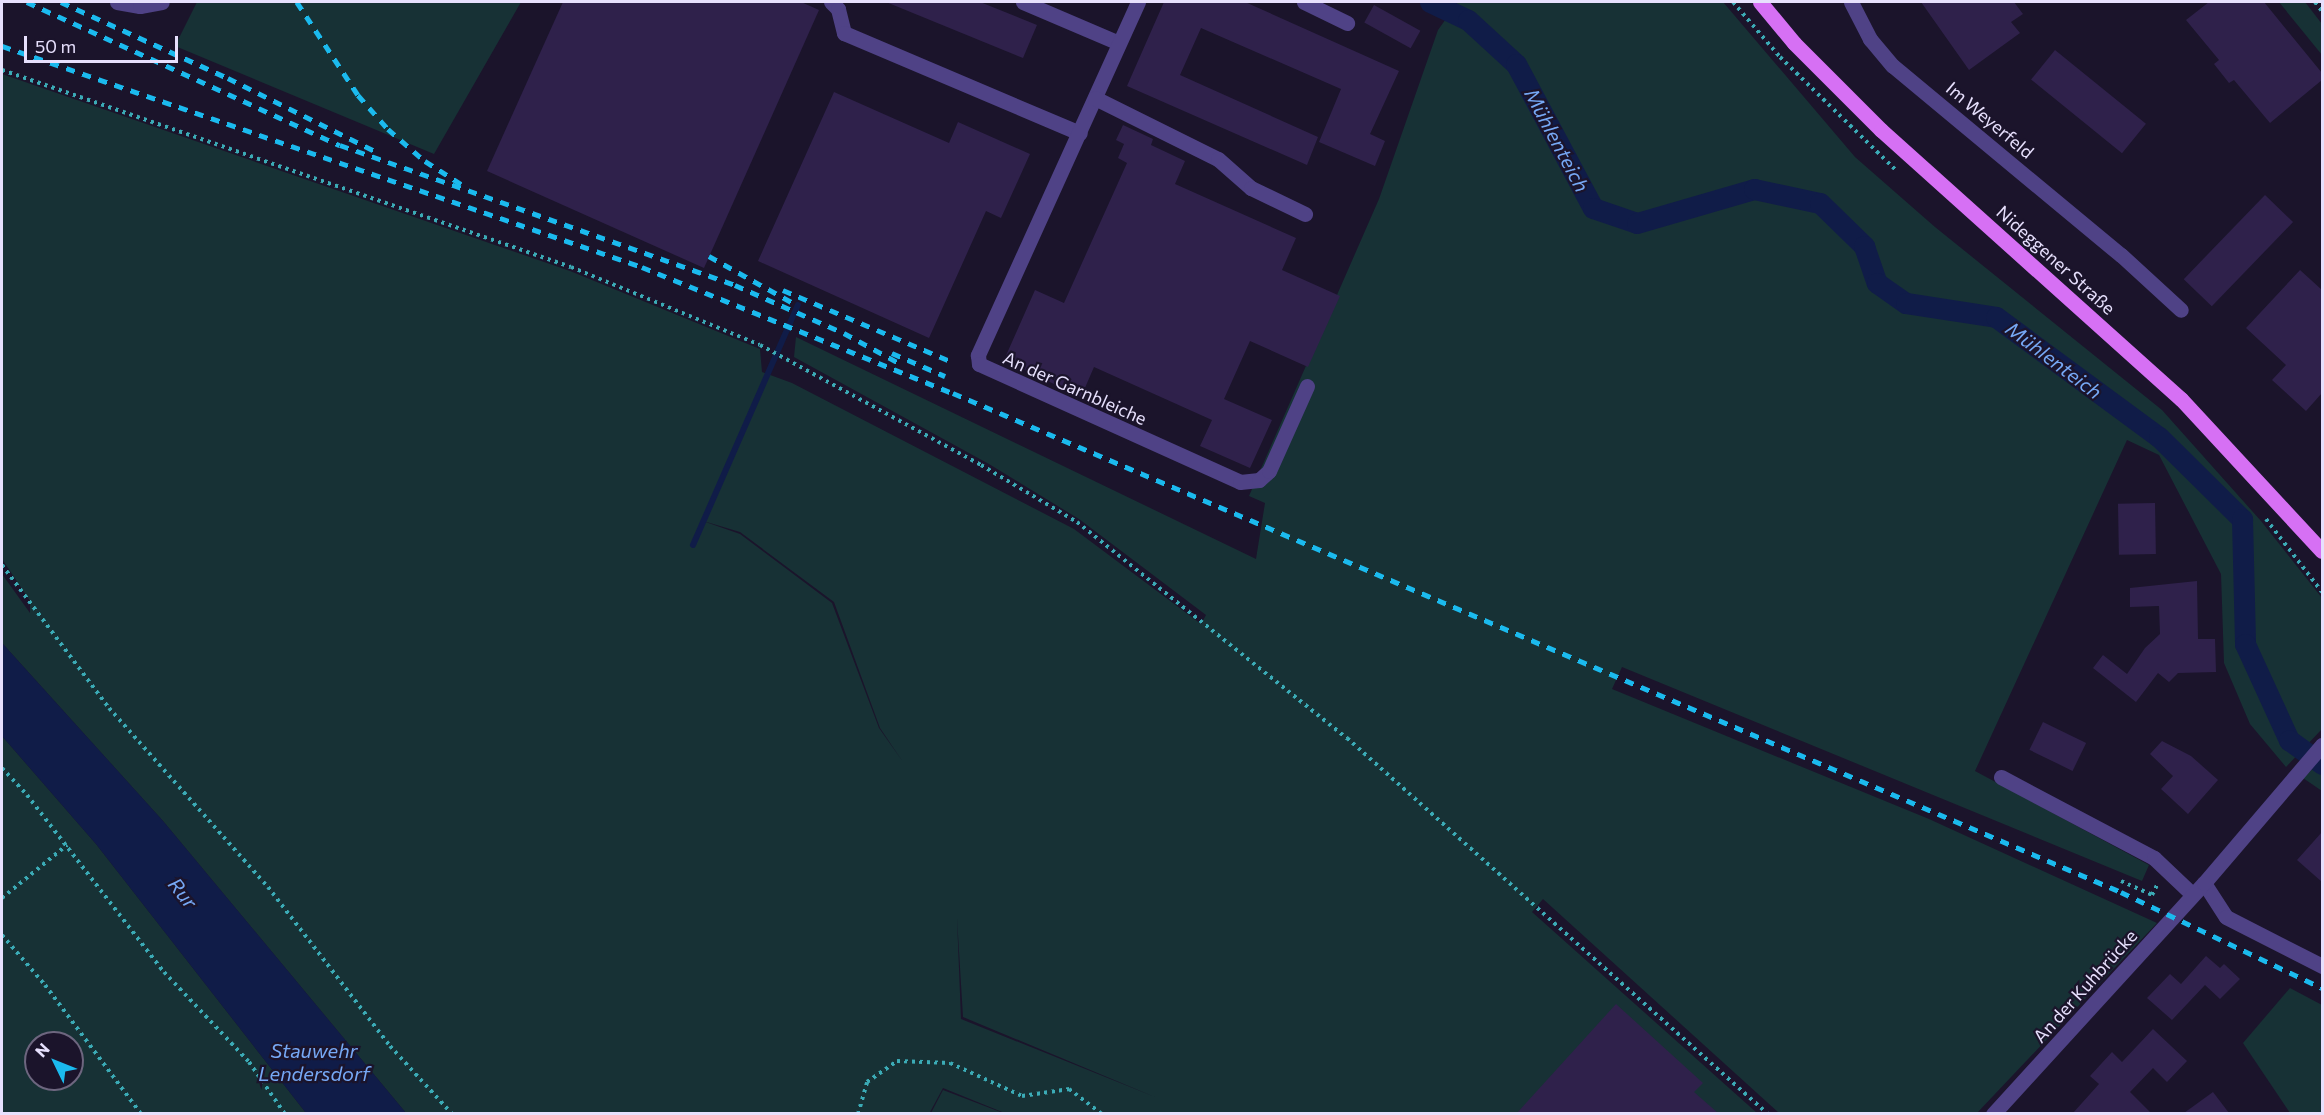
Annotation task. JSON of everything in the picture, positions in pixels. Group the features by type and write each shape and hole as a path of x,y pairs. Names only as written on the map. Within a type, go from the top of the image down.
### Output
{"main road":[{"name":"Nideggener Straße","path":"1760,2 1794,43 1881,130 2181,399 2254,473 2322,551"}],"street":[{"path":"117,2 141,6 162,2"},
{"path":"831,2 838,9 844,33 1080,133"},
{"path":"1023,2 1119,43"},
{"name":"An der Garnbleiche","path":"1137,2 1080,133 978,355 979,364 1240,482 1259,480 1269,471 1306,386"},
{"path":"1304,2 1347,23"},
{"name":"Im Weyerfeld","path":"1851,2 1870,39 1893,66 2121,255 2181,310"},
{"path":"1095,98 1218,159 1251,188 1305,214"},
{"name":"An der Kuhbrücke","path":"1993,1113 2204,883 2293,776 2321,746"},
{"path":"2001,777 2154,858 2192,894"},
{"path":"2204,883 2226,917 2322,966"}],"path":[{"path":"1733,2 1779,57 1902,176"},
{"path":"2315,2 2322,11"},
{"path":"2,70 581,272 760,345 981,465 1077,522 1302,700 1768,1113"},
{"path":"2261,513 2322,592"},
{"path":"2,565 109,708 268,887 390,1046 452,1113"},
{"path":"2,768 67,845 164,972 249,1062 285,1113"},
{"path":"2,898 67,845"},
{"path":"2121,881 2152,895 2158,883 2172,891 2180,882"},
{"path":"2,935 45,986 141,1113"},
{"path":"858,1113 867,1082 897,1061 950,1063 1022,1096 1069,1089 1102,1113"}],"green space":[{"path":"197,2 521,2 434,154 175,46"},
{"path":"1458,2 1723,2 1855,157 1935,227 2162,410 2261,521 2322,598 2322,729 2286,767 2250,724 2224,663 2221,574 2159,455 2127,440 1975,771 2149,865 2142,881 1622,667 1612,689 1929,819 2157,923 1977,1113 1779,1113 1543,899 1532,912 1757,1113 1007,1114 943,1088 929,1114 406,1113 163,821 2,643 2,574 30,613 30,601 2,559 2,74 570,271 760,349 762,372 792,383 1074,529 1201,624 1206,615 1079,519 989,464 794,357 796,337 1256,559 1265,503 1249,496 1379,199 1438,30","holes":["700,520 740,532 834,602 880,728 903,762 879,728 832,603 740,534","957,918 963,1017 1155,1097 961,1019"]},
{"path":"2279,2 2305,2 2322,24 2322,55"},
{"path":"2,736 96,844 306,1113 2,1113"},
{"path":"2322,760 2322,791 2303,778"},
{"path":"2290,988 2322,1005 2322,1113 2290,1113 2243,1043"},
{"path":"943,1090 1003,1113 931,1113"}],"water":[{"name":"Stauwehr Lendersdorf","path":"2,643 163,821 406,1113 306,1113 96,844 2,736"}],"building":[{"path":"563,2 801,2 819,10 704,268 487,171"},
{"path":"886,2 980,2 1037,25 1023,58"},
{"path":"1164,2 1245,2 1399,71 1370,134 1385,141 1375,166 1319,142 1341,89 1201,28 1180,75 1318,137 1307,165 1127,86"},
{"path":"1921,2 2014,2 2023,14 2011,22 2020,33 1969,70"},
{"path":"2209,2 2264,2 2322,73 2322,80 2270,123 2234,80 2229,83 2214,64 2219,60 2186,20"},
{"path":"1374,5 1420,31 1411,48 1364,22"},
{"path":"2055,50 2146,124 2122,153 2031,80"},
{"path":"834,92 949,143 958,122 1030,154 1001,218 986,211 929,338 758,261"},
{"path":"1123,125 1153,139 1151,145 1185,161 1175,184 1296,238 1282,270 1340,296 1308,367 1250,341 1224,399 1272,420 1250,468 1200,446 1212,420 1094,367 1081,397 1004,360 1035,290 1064,303 1127,163 1118,158 1124,144 1116,140"},
{"path":"2265,195 2293,222 2212,306 2184,279"},
{"path":"2300,270 2322,290 2322,393 2306,411 2272,380 2286,365 2246,328"},
{"path":"2155,503 2156,554 2119,555 2118,504"},
{"path":"2197,581 2198,639 2215,639 2216,672 2178,673 2169,682 2158,673 2136,702 2093,668 2103,655 2127,674 2145,648 2160,634 2159,606 2130,607 2130,588"},
{"path":"2043,722 2086,743 2073,771 2029,750"},
{"path":"2162,741 2191,756 2218,780 2188,814 2161,789 2173,776 2150,754"},
{"path":"2322,832 2322,882 2297,860"},
{"path":"2206,956 2220,968 2224,964 2240,979 2220,999 2205,985 2172,1020 2147,998 2170,974 2181,984"},
{"path":"1616,1004 1703,1083 1694,1092 1718,1113 1517,1113"},
{"path":"2153,1029 2187,1061 2167,1082 2153,1068 2130,1092 2151,1113 2073,1113 2099,1084 2090,1076 2112,1052 2122,1062"},
{"path":"2213,1092 2229,1113 2184,1113"}],"waterway":[{"name":"Mühlenteich","path":"1430,2 1468,20 1516,64 1593,208 1637,223 1754,189 1820,203 1864,246 1877,283 1906,303 1996,317 2159,437 2242,519 2245,644 2289,740 2322,764"},
{"path":"693,545 798,305"}],"railway":[{"path":"27,2 340,145 735,285 844,333 899,363"},
{"path":"61,2 228,78 375,151"},
{"path":"297,2 358,95 388,129 425,161 461,184"},
{"path":"2,46 642,267 953,393 2121,892 2322,988"},
{"path":"709,256 793,303"},
{"path":"783,290 950,361"},
{"path":"892,353 945,376"}],"water label":[{"name":"Rur","path":"183,893"}]}
